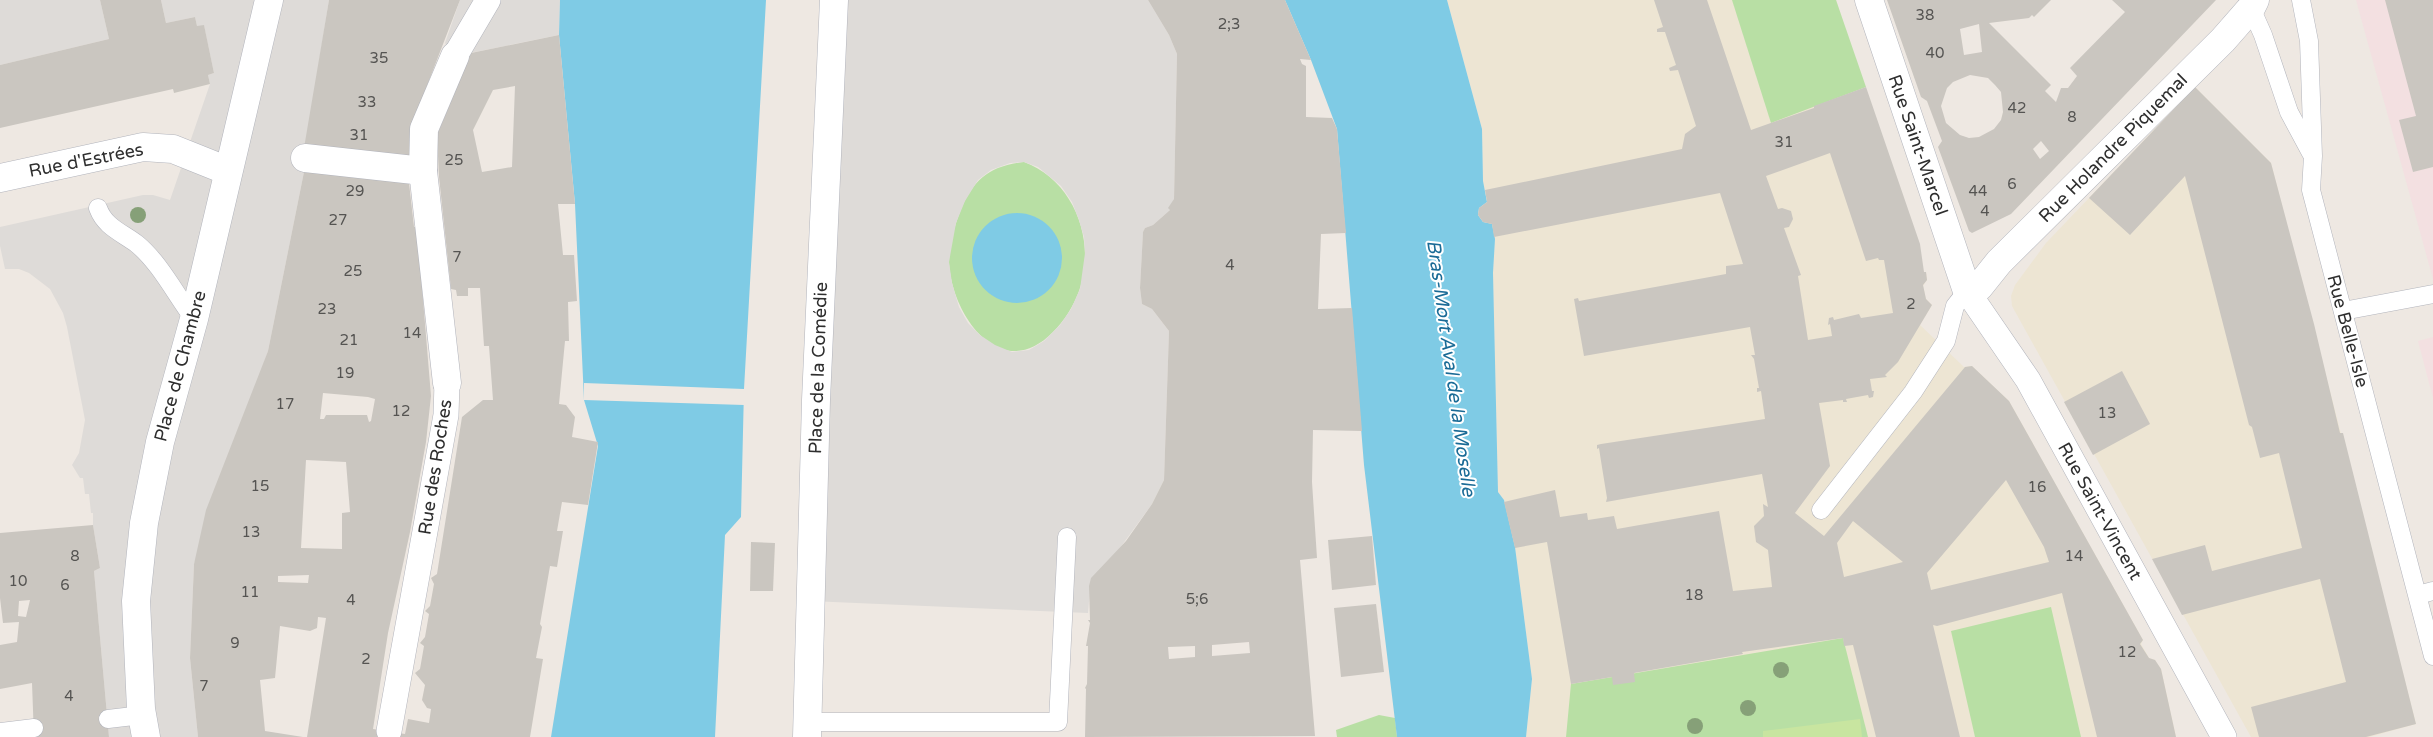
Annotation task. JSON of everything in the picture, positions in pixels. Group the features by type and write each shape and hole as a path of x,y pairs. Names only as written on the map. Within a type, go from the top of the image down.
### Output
{"street":[{"name":"Place de Chambre","path":"144,726 136,601 144,523 160,442 194,319 269,0"},
{"name":"Rue des Roches","path":"389,731 446,415 447,383 422,171 424,129 455,56 488,0"},
{"name":"Place de la Comédie","path":"807,730 816,410 834,0"},
{"name":"Rue Saint-Marcel","path":"1869,0 1967,291"},
{"name":"Rue Holandre Piquemal","path":"1967,291 1979,287 1998,262 2223,40 2253,4"},
{"name":"Rue d'Estrées","path":"0,178 143,147 173,149 228,171"},
{"path":"305,158 422,171"},
{"name":"Rue Saint-Vincent","path":"1967,291 2028,380 2224,737"}],"lane":[{"name":"Rue Belle-Isle","path":"2301,0 2309,41 2313,156 2311,190 2343,310 2425,593 2433,656"},
{"path":"2253,4 2290,112 2313,156"},
{"path":"98,208 108,226 137,244 148,256 194,319"},
{"path":"1820,510 1912,392 1946,342 1955,306 1967,291"},
{"path":"2343,310 2433,294"},
{"path":"807,730 1058,722 1067,537"},
{"path":"108,719 144,726"},
{"path":"0,732 34,728"}],"shaded area":[{"path":"0,0 100,0 109,39 0,65"},
{"path":"161,0 329,0 311,112 305,167 268,351 194,564 190,658 198,737 109,737 94,571 100,568 93,525 93,513 91,513 89,494 85,494 83,478 80,478 72,465 79,453 85,420 67,327 63,313 50,289 29,273 19,269 5,269 0,246 0,227 143,195 153,195 170,200 210,84 208,75 214,73 204,26 197,26 195,17 166,23"},
{"path":"460,0 560,0 559,35 455,56 445,43"},
{"path":"834,0 1148,0 1169,35 1177,54 1174,199 1170,210 1153,225 1145,228 1143,233 1140,288 1142,304 1152,309 1169,331 1164,480 1152,504 1090,589 1088,613 810,601","holes":["1024,162 1038,167 1061,186 1072,202 1079,220 1084,237 1085,253 1080,289 1071,309 1060,325 1044,341 1029,350 1012,352 995,345 980,335 968,323 959,307 952,283 949,262 956,223 965,201 978,180 991,170 1010,163"]},
{"path":"1447,0 1836,0 1924,272 1926,272 1927,280 1923,286 1926,299 1932,305 1920,325 1964,367 1972,366 2009,401 2143,640 2141,644 2149,658 2155,660 2161,669 2176,737 1526,737 1532,679 1515,547 1504,500 1498,492 1493,273 1495,239 1486,223 1478,215 1479,208 1487,202 1483,181 1482,129"},
{"path":"2356,0 2433,0 2433,279"},
{"path":"2195,87 2271,163 2416,724 2369,737 2251,737 2012,306 2011,296 2015,285 2046,243"},
{"path":"2433,337 2433,398 2418,341"}],"green space":[{"path":"1732,0 1836,0 1866,87 1771,123"},
{"path":"1024,162 1041,171 1056,183 1068,198 1077,215 1083,233 1085,253 1084,272 1079,291 1065,318 1053,332 1034,346 1015,351 998,347 983,337 970,322 959,304 952,283 949,257 952,237 958,218 965,201 977,183 992,171"},
{"path":"2051,607 2081,737 1975,737 1951,631"},
{"path":"1843,638 1868,737 1566,737 1571,684"},
{"path":"1379,715 1395,718 1397,737 1337,737 1336,730"},
{"path":"1860,719 1862,737 1763,737 1763,731"}],"water":[{"path":"560,0 766,0 744,389 741,517 725,535 715,737 551,737 598,446 584,400 575,204 559,35"},
{"name":"Bras-Mort Aval de la Moselle","path":"1285,0 1447,0 1482,129 1483,181 1487,202 1479,208 1478,215 1483,222 1492,224 1495,239 1493,273 1498,492 1504,500 1515,547 1532,679 1526,737 1397,737 1364,465 1337,129 1311,60"},
{"path":"1008,213 1026,213 1042,220 1055,233 1062,249 1062,267 1055,283 1042,296 1026,303 1008,303 992,296 979,283 972,267 972,249 979,233 992,220"}],"pier":[{"path":"584,383 744,389 744,405 584,400"}],"building":[{"path":"100,0 161,0 166,23 195,17 197,26 204,25 214,73 208,75 210,84 174,93 173,89 0,128 0,65 109,39"},
{"path":"329,0 460,0 413,122 409,155 403,161 304,148"},
{"path":"1148,0 1285,0 1311,60 1300,59 1302,64 1306,66 1306,117 1332,118 1337,129 1346,233 1321,234 1318,309 1352,308 1362,431 1313,430 1312,482 1317,558 1300,560 1315,736 1085,737 1085,688 1087,684 1088,646 1086,646 1090,623 1088,620 1090,620 1089,586 1091,578 1126,541 1152,504 1164,480 1169,331 1152,309 1142,304 1140,288 1143,232 1145,228 1153,225 1170,210 1168,208 1174,199 1177,54 1169,35","holes":["1249,642 1250,653 1212,656 1212,645","1195,646 1195,657 1169,659 1168,647"]},
{"path":"1654,0 1707,0 1751,130 1866,87 1920,244 1927,280 1923,285 1926,299 1932,305 1898,362 1885,375 1887,377 1870,379 1872,391 1874,391 1873,397 1869,398 1868,395 1846,399 1847,402 1843,402 1843,400 1819,403 1830,466 1795,513 1824,536 1965,367 1972,366 2009,401 2143,640 2140,644 2149,658 2155,660 2161,669 2176,737 2097,737 2062,593 1937,626 1933,625 1960,737 1876,737 1853,645 1844,646 1843,638 1742,652 1743,654 1634,673 1635,682 1613,685 1612,677 1571,684 1547,542 1515,548 1504,502 1555,490 1560,517 1587,513 1588,520 1614,516 1617,529 1719,511 1733,591 1772,587 1768,550 1756,542 1754,526 1764,516 1763,504 1768,507 1762,474 1606,502 1607,498 1599,448 1597,449 1597,445 1601,444 1765,419 1761,391 1757,392 1757,388 1759,388 1754,359 1751,355 1755,355 1750,327 1584,356 1574,299 1578,298 1579,301 1726,274 1726,266 1743,264 1720,193 1494,237 1492,224 1483,222 1478,215 1479,208 1487,202 1485,190 1682,149 1685,134 1696,126 1678,70 1670,71 1669,68 1676,65 1665,32 1657,32 1657,29 1663,27","holes":["1830,153 1866,261 1878,258 1879,260 1884,260 1893,313 1861,318 1859,314 1834,320 1833,317 1829,318 1828,325 1830,324 1832,336 1808,340 1798,276 1801,275 1784,228 1789,227 1793,219 1791,211 1782,208 1778,209 1766,176","2006,480 2044,547 2049,562 1931,590 1927,573","1853,521 1903,562 1844,577 1837,543"]},
{"path":"1887,0 2051,0 2034,17 2032,15 2029,18 1989,23 2051,85 2045,91 2056,102 2061,88 2068,88 2077,76 2070,68 2125,12 2112,0 2216,0 2011,214 1972,233 1969,231 1938,147 1942,141 1927,101 1921,97","holes":["1979,24 1982,52 1964,55 1960,29","1970,75 1988,78 1995,85 2001,92 2003,112 2001,120 1994,129 1979,137 1969,138 1960,135 1946,123 1941,106 1947,88 1953,82","2041,141 2049,151 2040,159 2033,149"]},
{"path":"2385,0 2433,0 2433,167 2413,172 2399,120 2416,116"},
{"path":"559,35 575,204 558,204 563,255 574,255 577,301 568,302 569,341 565,341 559,404 566,405 575,417 572,437 598,442 588,505 562,502 557,531 563,531 557,567 550,566 540,624 542,627 536,658 543,659 530,737 307,737 326,618 318,617 317,628 310,631 280,626 275,678 260,680 265,731 303,737 198,737 190,658 194,564 206,510 268,351 305,167 409,183 414,227 417,227 431,396 426,442 410,532 388,633 373,729 405,734 408,719 429,723 431,709 427,708 422,700 425,685 415,673 420,669 424,646 420,643 425,637 429,614 425,611 430,606 434,584 431,578 437,574 462,417 483,400 493,400 489,346 484,346 480,288 468,288 468,296 457,296 456,290 451,289 439,177 437,135 471,53","holes":["515,86 512,167 482,172 473,130 493,90","323,393 375,399 371,421 369,422 367,415 326,415 324,419 320,419","306,460 346,462 350,512 342,513 342,549 301,548","309,575 308,583 278,582 278,576"]},
{"path":"2195,87 2271,163 2314,324 2340,433 2343,433 2416,724 2366,737 2259,737 2251,707 2346,682 2320,579 2182,615 2152,559 2205,545 2212,571 2302,548 2279,453 2260,458 2252,427 2249,425 2185,176 2130,235 2089,198"},
{"path":"2122,371 2150,424 2093,455 2064,402"},
{"path":"93,525 100,568 94,571 109,737 34,737 32,683 0,689 0,645 17,642 19,622 3,623 0,598 0,533","holes":["30,600 26,617 18,616 19,601"]},
{"path":"1372,536 1376,585 1332,590 1328,540"},
{"path":"751,542 775,543 773,591 750,591"},
{"path":"1376,604 1384,672 1341,677 1334,608"}]}
